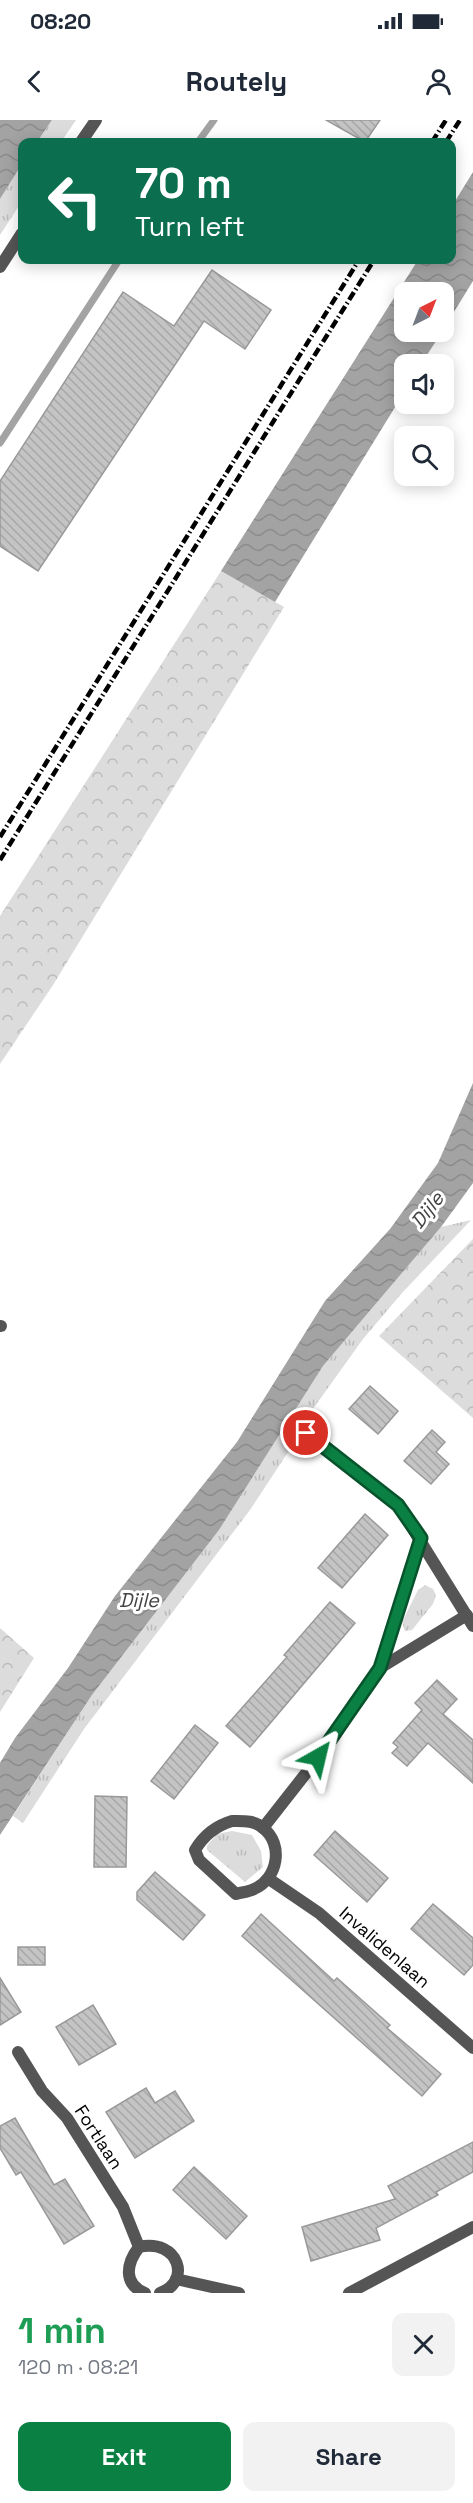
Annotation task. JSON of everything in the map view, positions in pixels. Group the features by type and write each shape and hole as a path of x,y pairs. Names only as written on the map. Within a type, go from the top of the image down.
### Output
{"street":[{"path":"84,138 96,120"},
{"path":"0,267 18,239"},
{"path":"306,1433 398,1505 421,1538 470,1620 380,1668"},
{"path":"263,1828 332,1740 380,1668 421,1538"},
{"path":"232,1821 248,1821 263,1828 274,1843 276,1862 268,1879 255,1889 236,1894 199,1860 195,1850 203,1838 219,1825 232,1821"},
{"name":"Invalidenlaan","path":"268,1879 319,1913 473,2048"},
{"name":"Fortlaan","path":"18,2052 42,2091 67,2118 123,2207 139,2247"},
{"path":"349,2293 473,2227"},
{"path":"136,2291 128,2273 128,2264 139,2247 152,2245 167,2250 177,2263 176,2279 172,2286 160,2293"},
{"path":"176,2279 239,2293"}],"green space":[{"path":"52,120 76,120 64,138 40,138"},
{"path":"18,170 18,207 0,235 0,199"},
{"path":"221,571 284,607 53,985 0,1064 0,916"},
{"path":"471,1220 402,1293 363,1339 300,1427 292,1446 250,1510 84,1729 23,1823 13,1816 92,1695 219,1530 323,1366 441,1227"},
{"path":"473,1239 473,1418 379,1336"},
{"path":"425,1585 433,1589 436,1595 433,1604 412,1630 405,1631 402,1622 418,1590"},
{"path":"0,1628 34,1658 0,1712"},
{"path":"232,1831 252,1835 261,1851 263,1867 245,1882 207,1850 207,1846 217,1834"}],"water":[{"path":"0,120 52,120 40,138 18,138 18,170 0,199"},
{"path":"473,172 473,281 454,312 454,282 404,282 415,264 456,264 456,200"},
{"path":"394,298 394,342 435,342 428,354 394,354 394,409 275,602 221,571"},
{"name":"Dijle","path":"473,1083 473,1183 441,1227 323,1366 219,1530 92,1695 0,1835 0,1763 15,1738 68,1668 115,1596 237,1442 325,1301 390,1229 438,1163"}],"building":[{"path":"326,120 380,120 368,138 358,138"},
{"path":"212,270 271,310 245,349 204,321 38,571 0,546 0,481 123,292 174,326"},
{"path":"370,1386 398,1411 378,1434 349,1409"},
{"path":"432,1430 445,1442 436,1452 449,1464 431,1484 404,1461"},
{"path":"365,1514 388,1535 342,1588 318,1568"},
{"path":"330,1602 355,1623 250,1747 226,1726 287,1657 284,1655"},
{"path":"437,1680 457,1699 443,1714 473,1740 473,1783 428,1743 407,1766 392,1753 398,1747 393,1743 422,1710 415,1703"},
{"path":"195,1725 218,1743 174,1799 151,1781"},
{"path":"95,1796 127,1797 126,1867 94,1867"},
{"path":"335,1831 388,1878 367,1902 314,1855"},
{"path":"155,1872 205,1915 183,1940 137,1900 137,1892"},
{"path":"433,1904 473,1938 473,1965 464,1975 411,1929"},
{"path":"261,1914 334,1981 337,1978 390,2025 387,2028 441,2074 422,2096 242,1936"},
{"path":"18,1947 45,1947 45,1965 18,1965"},
{"path":"0,1978 21,2012 0,2025"},
{"path":"93,2005 116,2044 79,2065 56,2027"},
{"path":"146,2088 155,2103 175,2091 194,2121 135,2158 106,2112"},
{"path":"15,2118 54,2185 65,2179 94,2226 64,2244 21,2172 16,2175 0,2148 0,2126"},
{"path":"473,2142 473,2172 436,2192 438,2195 376,2228 380,2240 311,2261 302,2227 395,2199 388,2186"},
{"path":"194,2167 247,2216 226,2239 173,2190"}],"waterway":[{"path":"201,138 214,120"},
{"path":"0,443 116,264"}],"railway":[{"path":"435,138 446,120"},
{"path":"449,138 460,120"},
{"path":"0,837 357,264"},
{"path":"0,860 372,264"}],"route":[{"path":"306,1433 398,1505 421,1538 380,1668 318,1757"}]}
